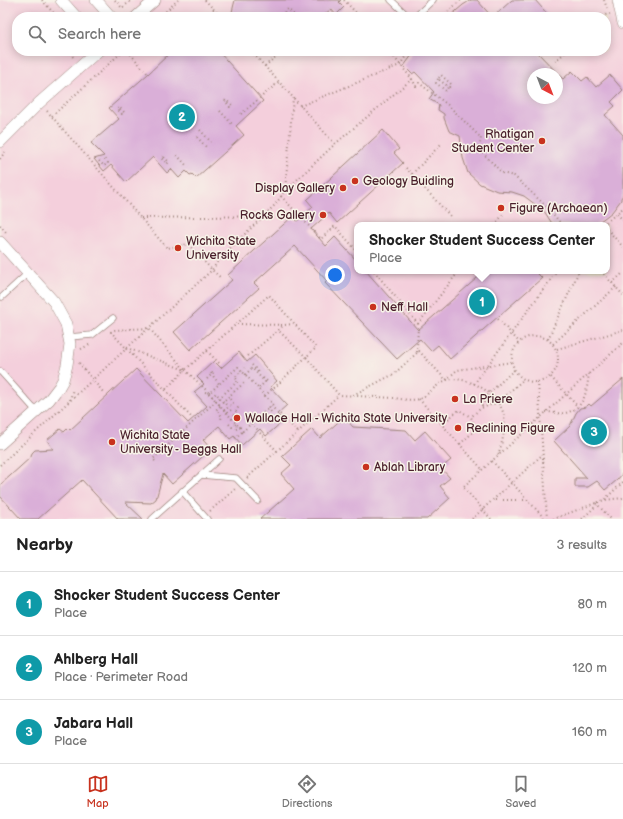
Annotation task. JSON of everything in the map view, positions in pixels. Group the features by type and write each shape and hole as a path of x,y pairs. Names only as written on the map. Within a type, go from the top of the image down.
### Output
{"street":[{"path":"61,0 72,12"},
{"path":"96,0 107,12"},
{"path":"142,12 155,0"},
{"path":"618,0 623,23"},
{"path":"0,142 39,103 92,56"},
{"path":"0,242 59,309 66,324 69,337 69,356 63,380 54,394 0,444"}],"lane":[{"path":"391,0 404,12"},
{"path":"420,12 433,0"},
{"path":"2,297 28,273"},
{"path":"69,337 92,335 113,318"},
{"path":"0,371 36,411"},
{"path":"152,519 219,459"},
{"path":"201,474 236,478 258,501"},
{"path":"182,491 206,518"}],"path":[{"path":"42,0 52,12"},
{"path":"115,0 122,8 132,0"},
{"path":"165,12 178,0"},
{"path":"205,0 216,12"},
{"path":"344,0 355,12"},
{"path":"448,12 461,0"},
{"path":"284,12 288,8 292,12"},
{"path":"52,117 118,56"},
{"path":"132,56 148,74"},
{"path":"256,56 336,144"},
{"path":"265,66 277,56"},
{"path":"393,56 416,86 419,84 448,105 481,138 479,149 502,172 514,176 549,209 560,222"},
{"path":"300,106 400,65 406,56"},
{"path":"555,62 561,56"},
{"path":"441,75 451,84 449,87 438,79 441,75"},
{"path":"0,465 212,270 220,258 275,205 284,191 412,79"},
{"path":"438,79 449,88 446,91 436,83 438,79"},
{"path":"241,114 279,82"},
{"path":"284,191 293,98"},
{"path":"39,103 167,248 188,244 221,278"},
{"path":"220,111 232,124"},
{"path":"200,130 211,142"},
{"path":"197,137 206,147"},
{"path":"412,174 442,143"},
{"path":"177,155 186,165"},
{"path":"99,160 104,166 108,163 103,158"},
{"path":"406,168 451,217"},
{"path":"281,196 321,239 336,226 354,247"},
{"path":"607,222 623,208"},
{"path":"497,222 504,213"},
{"path":"617,214 623,220"},
{"path":"141,218 263,216"},
{"path":"610,232 623,247"},
{"path":"612,283 623,273"},
{"path":"376,274 418,324"},
{"path":"417,353 418,324 457,274"},
{"path":"474,384 555,274"},
{"path":"548,339 578,274"},
{"path":"604,274 623,295"},
{"path":"553,344 616,287"},
{"path":"166,389 268,295 316,348 264,395"},
{"path":"498,319 519,342"},
{"path":"236,324 294,324"},
{"path":"248,356 284,325"},
{"path":"106,336 115,330 149,328"},
{"path":"149,328 185,370 201,385 231,419 245,430"},
{"path":"278,330 306,357 339,395"},
{"path":"557,349 623,330"},
{"path":"111,332 191,417"},
{"path":"533,335 548,339 553,344 557,349 559,356 556,370 551,376 545,380 530,382 518,375 514,369 512,355 514,348 519,342 526,337 533,335"},
{"path":"80,355 81,348 94,343"},
{"path":"491,519 463,487 623,343"},
{"path":"127,348 185,370"},
{"path":"207,351 221,365"},
{"path":"352,395 394,374 420,351 446,380 462,380 474,384 489,393 497,403 504,415 505,426 503,441 498,455"},
{"path":"77,368 78,362 103,392"},
{"path":"206,518 339,395 419,399 446,380 457,370 512,362"},
{"path":"212,397 209,393 239,363"},
{"path":"242,372 252,366 257,370 263,381 262,386 256,389"},
{"path":"235,368 238,367 256,389"},
{"path":"231,419 208,393 235,368"},
{"path":"221,419 222,416 216,410 221,397 238,381 235,378 245,368 242,372"},
{"path":"471,417 481,408 489,393 514,369"},
{"path":"257,370 263,381"},
{"path":"208,378 216,371"},
{"path":"242,372 248,371"},
{"path":"242,372 246,382 269,399 276,411"},
{"path":"545,412 568,413 578,407 585,396 589,373"},
{"path":"211,374 219,384"},
{"path":"551,376 578,407"},
{"path":"217,379 219,384"},
{"path":"481,408 497,403 524,379"},
{"path":"263,381 258,388 264,395"},
{"path":"256,389 263,381"},
{"path":"214,382 219,384"},
{"path":"154,460 200,418 226,400 246,382"},
{"path":"538,382 546,519"},
{"path":"70,401 73,388"},
{"path":"212,397 216,393 228,407"},
{"path":"218,394 221,397"},
{"path":"224,411 233,402 229,397"},
{"path":"419,399 482,470"},
{"path":"218,405 223,402"},
{"path":"231,419 239,406"},
{"path":"236,438 272,406"},
{"path":"242,434 272,406"},
{"path":"442,424 459,410 471,417 476,427 460,444"},
{"path":"228,414 231,411"},
{"path":"280,414 298,432"},
{"path":"230,425 232,427 235,422"},
{"path":"235,422 242,431 245,430"},
{"path":"253,423 259,432 277,451"},
{"path":"236,429 240,427"},
{"path":"472,519 543,455"},
{"path":"492,461 546,519"},
{"path":"553,519 597,504 604,500 623,482"},
{"path":"604,500 623,498"},
{"path":"494,500 528,500"},
{"path":"582,519 597,504"},
{"path":"597,504 611,519"}],"shaded area":[{"name":"Wichita State University","path":"0,0 623,0 623,519 0,519"}],"building":[{"path":"235,0 341,0 339,2 344,7 339,12 334,12 331,9 328,12 232,12"},
{"path":"471,0 477,0 488,12 455,12"},
{"path":"512,0 535,0 546,12 499,12"},
{"path":"167,56 222,56 263,101 236,126 244,135 196,178 186,171 179,178 171,169 167,173 153,157 126,182 111,165 104,171 94,159 104,156 91,143 119,119 109,108"},
{"name":"Rhatigan Student Center","path":"411,56 541,56 552,68 527,68 527,104 563,104 563,79 572,71 582,81 587,77 596,87 610,75 623,90 611,102 615,106 605,115 623,135 623,195 621,200 612,212 599,222 551,222 544,211 524,196 512,192 497,191 480,184 468,173 463,158 460,136 449,131 444,114 438,110 439,105 429,99 434,92 415,72 412,74 404,66"},
{"path":"383,130 399,149 394,153 403,163 337,223 329,213 311,229 326,246 335,237 354,258 354,274 369,274 418,330 482,274 538,274 542,278 450,359 438,345 431,351 420,339 397,359 325,283 327,281 295,246 254,283 259,288 190,350 174,332 232,280 228,275 254,251 293,216 297,221 313,207 307,200"},
{"name":"Wichita State University - Beggs Hall","path":"239,352 247,362 255,355 277,381 270,387 287,405 277,414 283,421 266,436 260,429 242,445 234,436 230,439 219,426 203,440 211,449 172,484 163,474 156,499 151,503 125,502 143,519 118,519 82,480 38,519 21,519 0,496 0,485 31,457 35,450 53,449 47,440 60,429 64,432 68,428 70,430 136,369 188,423 207,406 194,392 204,384 197,377 214,361 221,368"},
{"path":"623,379 623,473 605,490 597,481 588,487 575,487 575,478 587,478 554,441 570,426 580,408 586,407 589,404 591,406"},
{"name":"Ablah Library","path":"344,417 353,427 406,430 415,440 425,431 451,460 441,468 450,478 440,486 450,498 427,519 260,519 294,489 281,474 291,465 282,456 312,429 320,438"}],"place":[{"name":"Ahlberg Hall","path":"182,117"},
{"name":"Rhatigan Student Center","path":"542,141"},
{"name":"Geology Buidling","path":"355,181"},
{"name":"Display Gallery","path":"343,188"},
{"name":"Figure (Archaean)","path":"501,208"},
{"name":"Rocks Gallery","path":"323,215"},
{"name":"Wichita State University","path":"178,248"},
{"name":"Shocker Student Success Center","path":"482,302"},
{"name":"Neff Hall","path":"373,307"},
{"name":"La Priere","path":"455,399"},
{"name":"Wallace Hall - Wichita State University","path":"237,418"},
{"name":"Reclining Figure","path":"458,428"},
{"name":"Jabara Hall","path":"594,432"},
{"name":"Wichita State University - Beggs Hall","path":"112,442"},
{"name":"Ablah Library","path":"366,467"}]}
